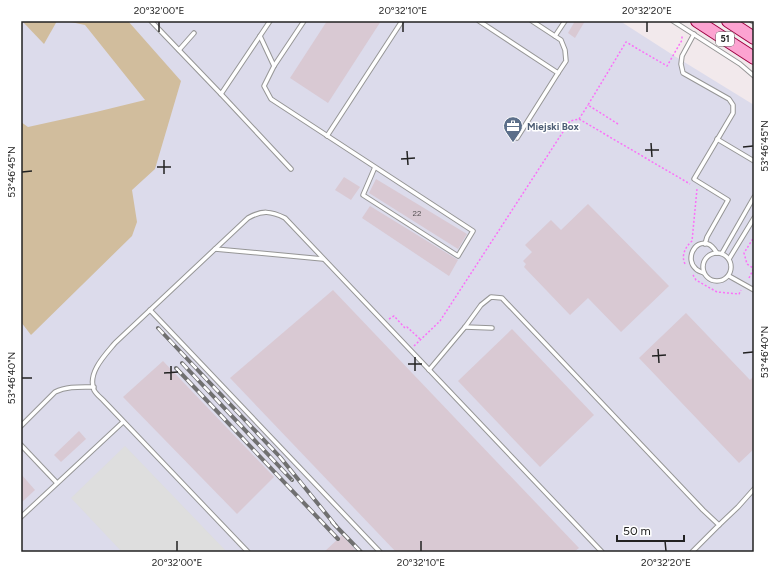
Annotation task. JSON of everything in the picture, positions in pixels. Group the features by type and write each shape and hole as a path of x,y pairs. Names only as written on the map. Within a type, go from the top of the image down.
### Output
{"main road":[{"name":"51","path":"697,21 754,58"},
{"name":"51","path":"728,21 754,38"}],"lane":[{"path":"151,21 180,50 291,170"},
{"path":"221,94 270,21"},
{"path":"304,21 274,66 264,86 271,99 473,231 458,256 363,195 375,167"},
{"path":"327,136 402,21"},
{"path":"478,21 558,73"},
{"path":"517,138 566,61 565,50 561,40 532,21"},
{"path":"555,36 566,21"},
{"path":"673,21 740,64 754,76"},
{"path":"180,50 194,33"},
{"path":"694,34 682,56 681,64 683,73 729,99 733,105 733,113 694,179 728,200 707,237 705,244"},
{"path":"260,36 274,66"},
{"path":"717,139 754,161"},
{"path":"704,274 703,264 705,259 713,254 719,253 754,197"},
{"path":"248,552 94,391 93,381 101,359 115,343 248,218 256,213 267,212 285,218 602,552"},
{"path":"729,259 754,218"},
{"path":"700,244 709,244 719,253 729,259 731,263 732,267 729,276 726,279 716,282 711,280 695,269 692,265 691,255 700,244"},
{"path":"214,249 323,259"},
{"path":"729,276 754,290"},
{"path":"429,370 465,327 481,305 491,297 502,298 703,510 720,525"},
{"path":"150,310 380,552"},
{"path":"465,327 492,328"},
{"path":"21,426 55,392 68,388 94,387"},
{"path":"21,517 124,422"},
{"path":"21,445 57,483"},
{"path":"692,552 738,507 754,489"}],"path":[{"path":"579,119 626,42 667,66 682,40 682,34"},
{"path":"588,105 618,124"},
{"path":"413,347 440,321 570,121 579,119 697,188 692,241 684,251 683,262 688,268"},
{"path":"749,278 754,270 747,264 744,253 754,237"},
{"path":"692,274 696,280 717,292 739,294 741,290"},
{"path":"387,318 390,320 394,316 405,328 407,327 420,340"}],"shaded area":[{"path":"21,21 620,21 754,105 754,552 21,552"},
{"path":"22,21 57,21 44,44"},
{"path":"66,21 128,21 181,81 155,169 132,190 137,222 132,236 31,335 21,322 21,122 28,127 145,100 85,25"},
{"path":"125,446 227,552 122,552 71,498"}],"building":[{"path":"327,21 381,21 328,103 290,78"},
{"path":"575,21 585,21 575,38 568,33"},
{"path":"344,177 360,187 351,200 335,190"},
{"path":"376,179 467,234 458,249 369,193"},
{"path":"588,204 669,286 621,332 588,298 570,315 524,267 526,264 523,261 532,252 525,245 551,220 561,230"},
{"path":"370,206 458,260 449,276 362,218"},
{"path":"333,290 579,548 574,552 396,552 230,378"},
{"path":"686,313 750,380 754,376 754,449 739,463 639,358"},
{"path":"512,329 594,415 540,467 458,381"},
{"path":"163,361 274,477 237,514 123,397"},
{"path":"79,431 86,439 61,462 54,455"},
{"path":"21,474 35,490 21,503"},
{"path":"342,535 357,552 324,552 338,539"}],"railway":[{"path":"158,328 280,457 336,526"},
{"path":"182,363 292,480"},
{"path":"176,368 338,539"},
{"path":"332,522 361,552"}],"place":[{"name":"Miejski Box","path":"513,143"}]}
